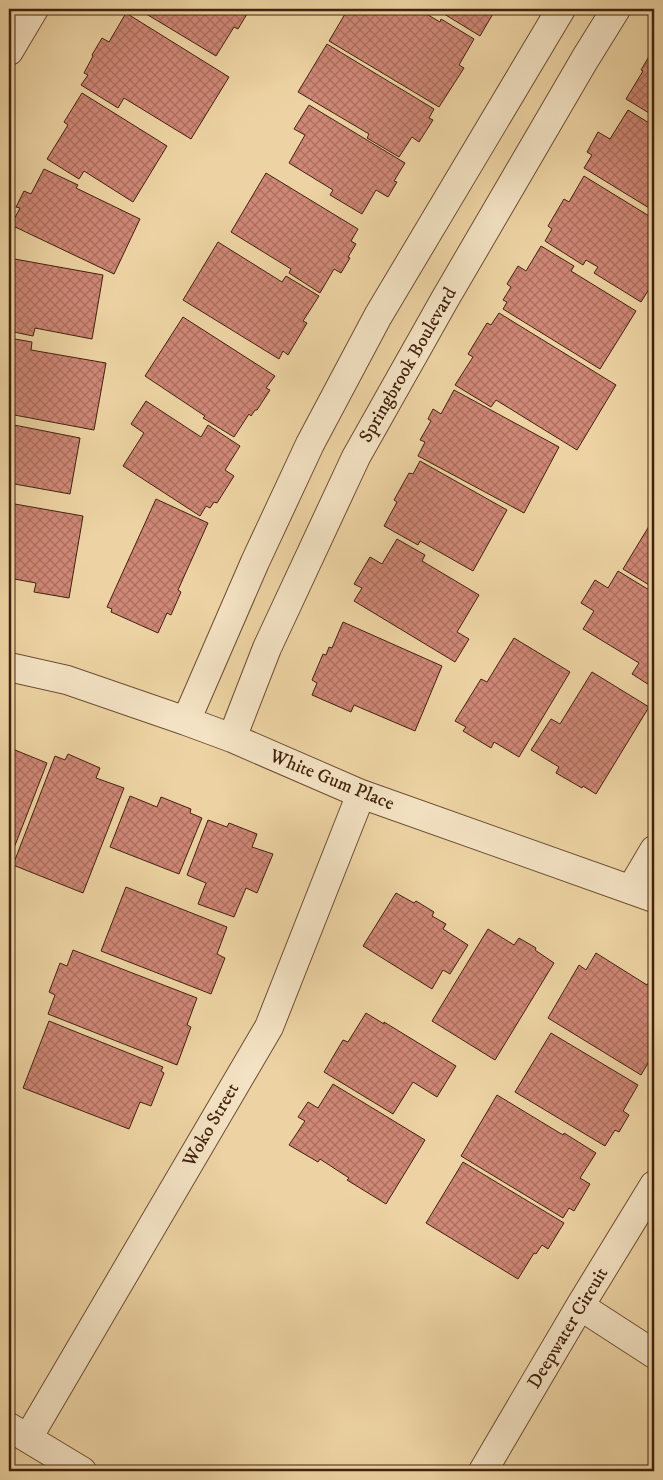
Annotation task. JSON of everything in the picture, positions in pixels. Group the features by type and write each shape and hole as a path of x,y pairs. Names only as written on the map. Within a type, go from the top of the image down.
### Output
{"street":[{"path":"9,51 34,9"},
{"path":"186,721 255,562 310,444 378,316 561,9"},
{"name":"Springbrook Boulevard","path":"232,738 267,648 356,456 450,291 616,9"},
{"name":"White Gum Place","path":"9,667 67,680 186,721 232,738 361,794 643,893"},
{"name":"Woko Street","path":"18,1433 268,1028 361,794"},
{"path":"643,893 654,850"},
{"name":"Deepwater Circuit","path":"483,1471 654,1185"},
{"path":"580,1306 654,1354"},
{"path":"18,1433 82,1471"}],"building":[{"path":"138,9 250,9 238,29 234,27 216,56"},
{"path":"348,9 418,9 440,22 441,19 474,39 459,65 464,68 439,107 329,41"},
{"path":"436,9 489,9 494,12 480,36"},
{"path":"126,13 229,77 191,139 124,98 118,108 81,85 88,75 84,73 102,38 109,42"},
{"path":"327,44 434,109 429,118 433,120 419,142 412,137 399,157 367,138 369,134 298,92"},
{"path":"654,52 654,116 626,99 643,71 641,70 651,53 653,54"},
{"path":"82,93 167,146 133,202 84,171 79,179 47,159 68,125 64,122"},
{"path":"309,105 405,163 394,181 397,182 388,197 376,190 362,214 330,195 333,190 289,163 305,135 294,129"},
{"path":"628,110 654,126 654,132 650,139 654,141 654,211 584,168 592,155 587,152 598,132 610,139"},
{"path":"44,169 78,185 76,188 140,219 114,274 11,225 20,208 16,207 24,191 31,194"},
{"path":"266,173 358,229 351,241 356,244 348,257 350,258 341,273 334,269 320,293 289,273 291,269 231,232"},
{"path":"584,176 654,219 654,281 641,302 594,273 598,267 586,260 583,265 545,241 552,229 548,226 564,199 569,202"},
{"path":"218,242 282,282 286,276 319,296 303,321 307,323 288,355 283,351 279,359 183,300"},
{"path":"541,246 574,266 571,271 636,311 600,369 503,309 507,302 503,300 511,287 507,284 518,266 526,271"},
{"path":"9,258 103,275 92,339 35,328 33,336 9,331"},
{"path":"499,313 616,385 577,450 496,400 491,407 455,385 473,357 468,354 487,323 491,325"},
{"path":"183,317 275,376 266,388 270,390 257,410 251,416 249,414 234,437 203,418 205,416 145,376"},
{"path":"9,338 32,342 31,350 106,363 94,430 9,414"},
{"path":"454,390 559,447 524,513 418,456 425,442 420,440 431,421 428,419 433,409 441,414"},
{"path":"146,401 201,437 208,425 240,446 225,470 234,476 217,503 214,502 210,508 206,506 200,516 123,466 144,433 131,424"},
{"path":"9,424 80,438 70,494 9,483"},
{"path":"420,461 507,510 473,571 420,541 418,545 384,526 397,502 394,500 409,473 413,474"},
{"path":"156,499 208,523 178,590 181,592 171,615 167,613 158,633 111,612 112,609 107,607"},
{"path":"9,503 83,516 69,598 34,592 36,583 9,578"},
{"path":"654,518 654,588 623,569"},
{"path":"397,539 425,555 422,561 479,595 457,632 469,639 455,662 354,601 362,588 354,584 370,557 382,564"},
{"path":"618,571 654,593 654,688 632,674 639,663 583,629 594,611 581,603 595,580 608,588"},
{"path":"343,622 442,666 415,731 354,705 351,712 312,695 317,683 312,680 323,654 326,655 329,647 332,648"},
{"path":"514,638 570,672 519,757 494,742 491,748 463,731 466,727 455,721 481,679 487,682"},
{"path":"592,672 649,707 596,794 556,773 559,767 531,750 551,719 560,724"},
{"path":"15,750 47,763 12,853 9,851 9,755 13,756"},
{"path":"68,754 100,768 96,778 124,788 83,893 13,865 55,756 65,760"},
{"path":"130,796 157,807 161,797 191,809 190,813 202,818 179,874 110,847"},
{"path":"208,820 227,827 229,823 257,834 252,847 273,854 257,893 246,888 234,917 198,904 206,883 187,875"},
{"path":"126,887 227,927 217,954 225,958 211,994 101,951"},
{"path":"396,893 414,903 416,901 434,912 432,916 446,924 443,929 468,945 450,974 443,970 432,989 363,946"},
{"path":"488,929 514,945 519,938 536,948 535,950 554,963 495,1060 432,1021"},
{"path":"73,950 197,998 187,1025 191,1027 177,1065 48,1014 55,995 49,992 60,963 67,966"},
{"path":"596,953 647,985 652,977 654,979 654,1053 641,1075 548,1018 579,965 586,970"},
{"path":"366,1013 456,1066 437,1097 413,1082 393,1114 324,1072 343,1040 348,1042"},
{"path":"49,1021 163,1067 161,1071 164,1073 151,1106 140,1102 129,1129 23,1088"},
{"path":"551,1033 638,1085 623,1111 629,1115 619,1132 615,1130 605,1146 515,1092"},
{"path":"333,1084 425,1140 386,1204 347,1180 349,1178 320,1159 318,1162 289,1145 305,1121 298,1117 308,1102 318,1108"},
{"path":"497,1095 596,1153 580,1178 590,1184 574,1211 569,1208 563,1218 461,1156"},
{"path":"463,1162 564,1223 548,1249 542,1245 536,1254 534,1253 518,1279 426,1223"}]}
